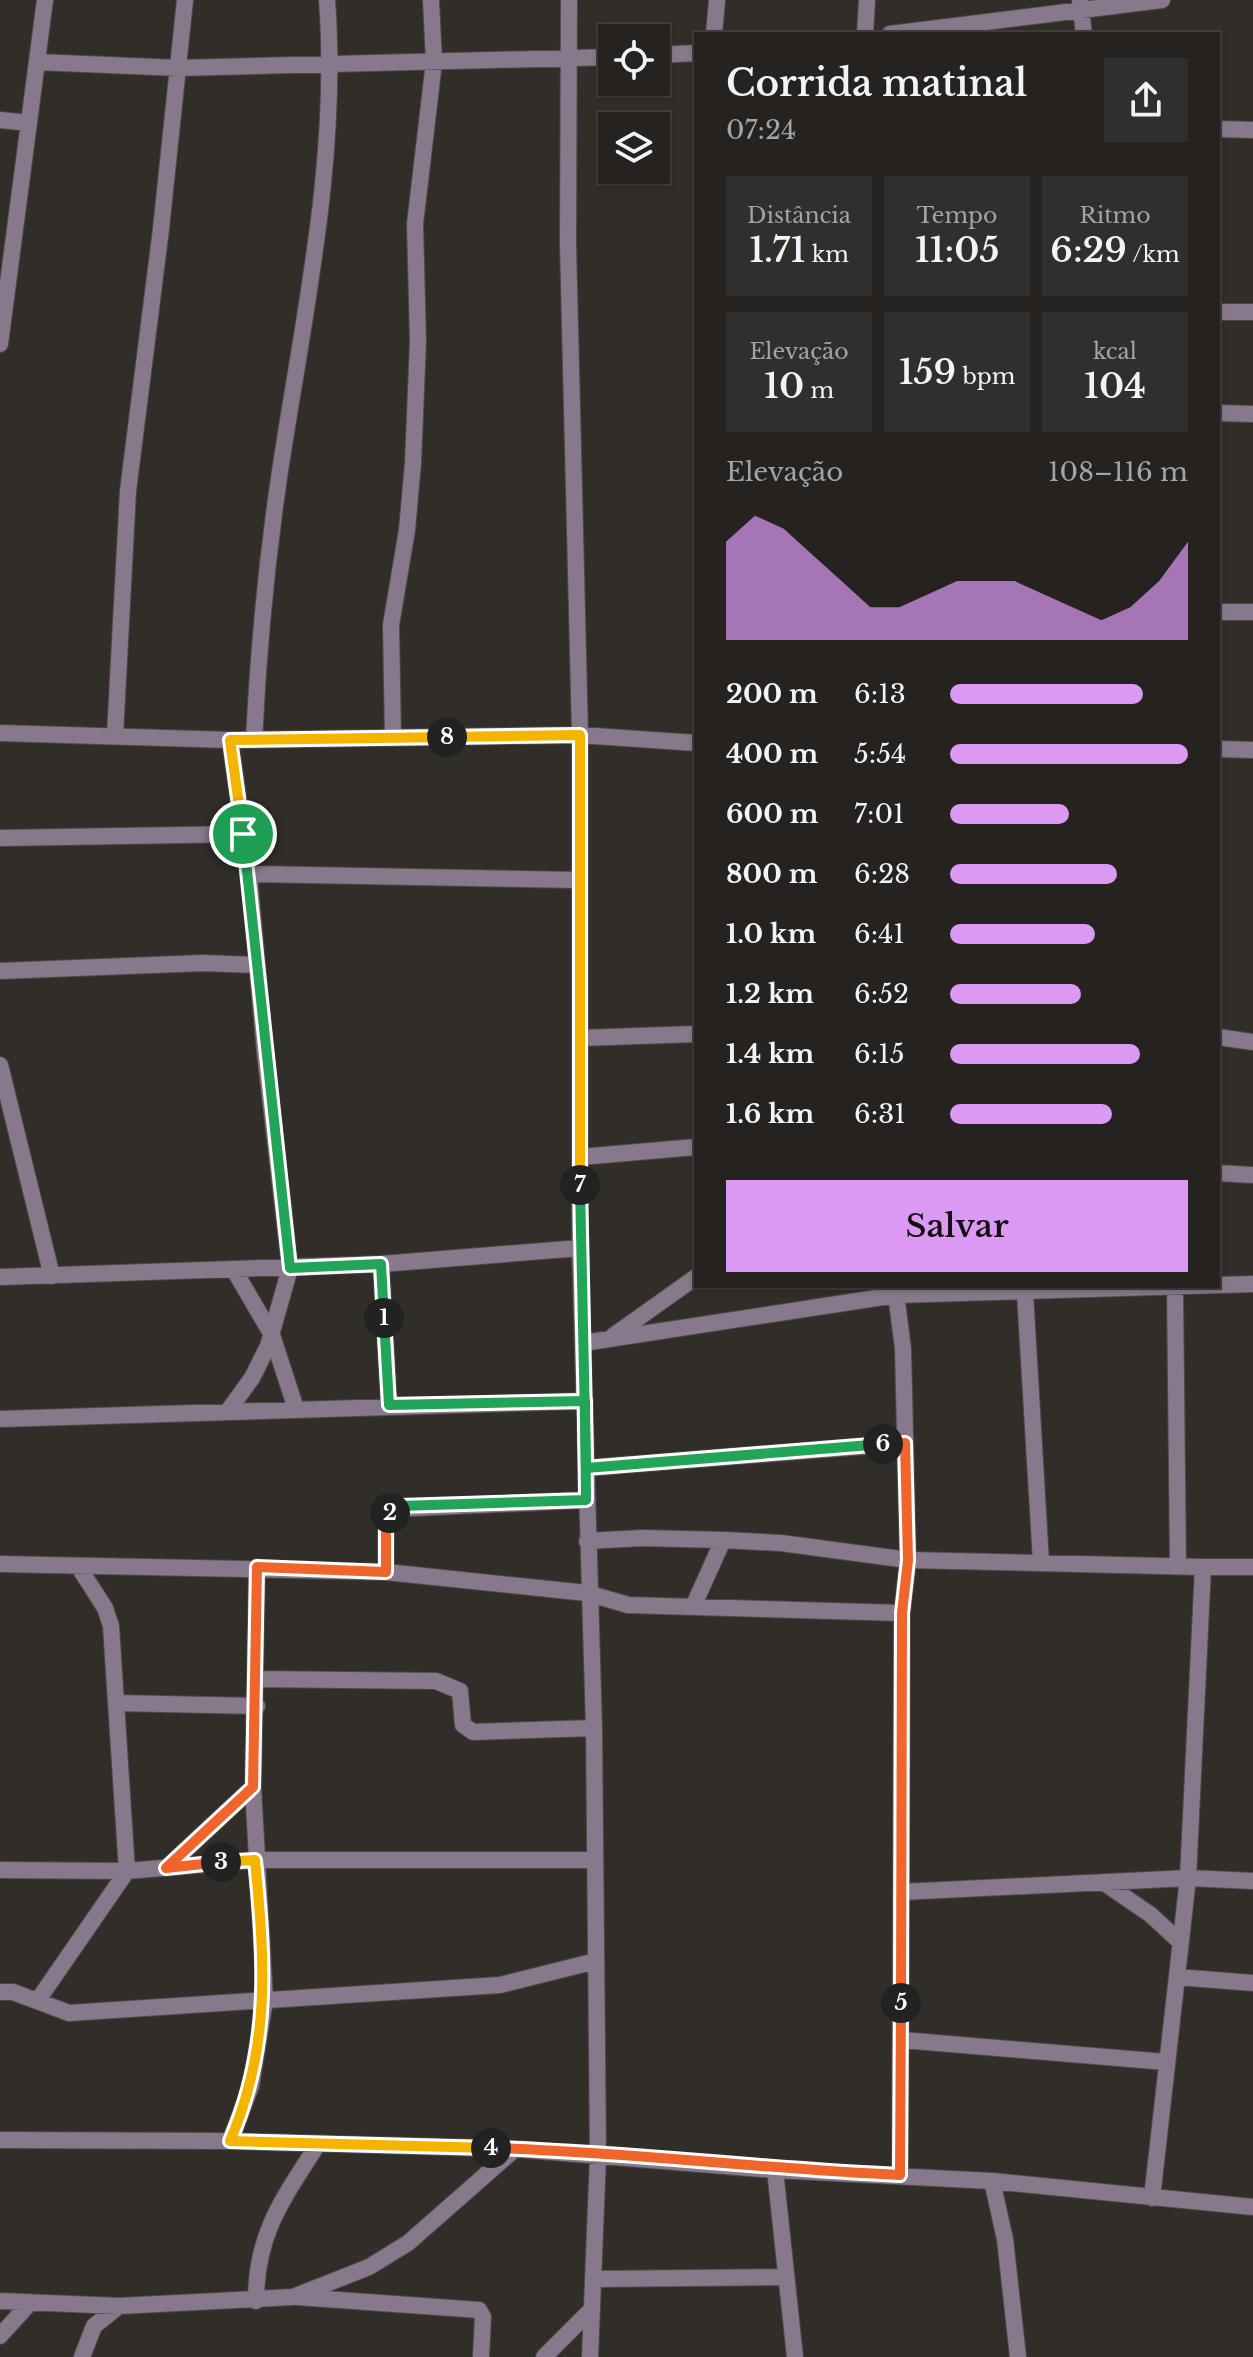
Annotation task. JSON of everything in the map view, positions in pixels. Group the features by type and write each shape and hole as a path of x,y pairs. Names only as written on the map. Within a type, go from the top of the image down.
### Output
{"street":[{"path":"0,344 45,0"},
{"path":"115,735 128,491 185,0"},
{"path":"254,740 259,633 286,434 307,319 324,178 332,67 327,0"},
{"path":"393,738 391,625 407,530 418,356 415,224 434,62 431,0"},
{"path":"569,0 568,244 580,735 580,1248 587,1593 594,1728 598,2156 590,2357"},
{"path":"714,32 717,0"},
{"path":"865,32 867,0"},
{"path":"904,32 1081,6 1162,0"},
{"path":"1081,6 1084,32"},
{"path":"670,54 694,53"},
{"path":"37,62 179,68 332,67 598,58"},
{"path":"0,120 29,123"},
{"path":"1220,129 1253,130"},
{"path":"1220,312 1253,312"},
{"path":"1220,413 1253,414"},
{"path":"1220,612 1253,612"},
{"path":"0,733 230,740 580,735 694,743"},
{"path":"228,1411 252,1378 272,1335 290,1268 256,965 249,874 230,740"},
{"path":"1220,749 1253,750"},
{"path":"0,838 243,834"},
{"path":"249,874 578,880"},
{"path":"0,971 203,963 256,965"},
{"path":"580,1038 694,1034"},
{"path":"1220,1037 1253,1042"},
{"path":"0,1065 4,1099 52,1276"},
{"path":"580,1157 694,1147"},
{"path":"1220,1173 1253,1175"},
{"path":"2,1282 52,1276 381,1264 580,1248"},
{"path":"381,1264 389,1405"},
{"path":"234,1270 272,1335 296,1409"},
{"path":"608,1339 694,1278"},
{"path":"1220,1286 1253,1284"},
{"path":"583,1343 895,1290 1025,1293 1191,1288"},
{"path":"1175,1289 1178,1566"},
{"path":"895,1290 903,1349 908,1560 902,1613 900,2175"},
{"path":"1025,1293 1041,1562"},
{"path":"0,1419 585,1401"},
{"path":"586,1468 905,1443"},
{"path":"386,1572 386,1520 392,1509 586,1500"},
{"path":"587,1541 642,1538 781,1543 908,1560 1253,1567"},
{"path":"693,1607 723,1540"},
{"path":"0,1564 386,1572 587,1593 628,1605 902,1613"},
{"path":"38,2000 127,1871 111,1626 105,1608 78,1566"},
{"path":"230,2141 251,2086 265,2000 253,1787 257,1706 257,1567"},
{"path":"1152,2198 1188,1878 1203,1567"},
{"path":"256,1679 436,1681 460,1691 463,1725 473,1732 594,1728"},
{"path":"117,1703 257,1706"},
{"path":"166,1868 253,1787"},
{"path":"0,1870 127,1871 255,1860 594,1860"},
{"path":"901,1892 1188,1878 1253,1881"},
{"path":"1103,1882 1151,1915 1180,1942"},
{"path":"0,1992 13,1992 69,2013 500,1985 596,1961"},
{"path":"1177,1977 1253,1983"},
{"path":"902,2040 1166,2062"},
{"path":"0,2140 230,2141 515,2149 775,2170 992,2181 1253,2207"},
{"path":"256,2301 256,2265 261,2244 318,2144"},
{"path":"293,2297 369,2267 408,2243 515,2149"},
{"path":"775,2170 784,2277 795,2357"},
{"path":"992,2181 1005,2239 1018,2357"},
{"path":"593,2279 784,2277"},
{"path":"0,2301 119,2306 293,2297 479,2310 483,2317 481,2357"},
{"path":"0,2336 29,2304"},
{"path":"82,2357 94,2326 119,2306"},
{"path":"544,2357 592,2309"}],"route":[{"path":"243,834 230,740 580,735 580,1248 585,1401 586,1468 905,1443 908,1560 902,1613 900,2175 775,2170 706,2162 515,2149 230,2141 251,2086 265,2000 255,1860 166,1868 234,1808 253,1787 257,1706 257,1567 386,1572 386,1520 392,1509 400,1506 586,1500 585,1401 389,1405 381,1264 290,1268 243,834"}]}
